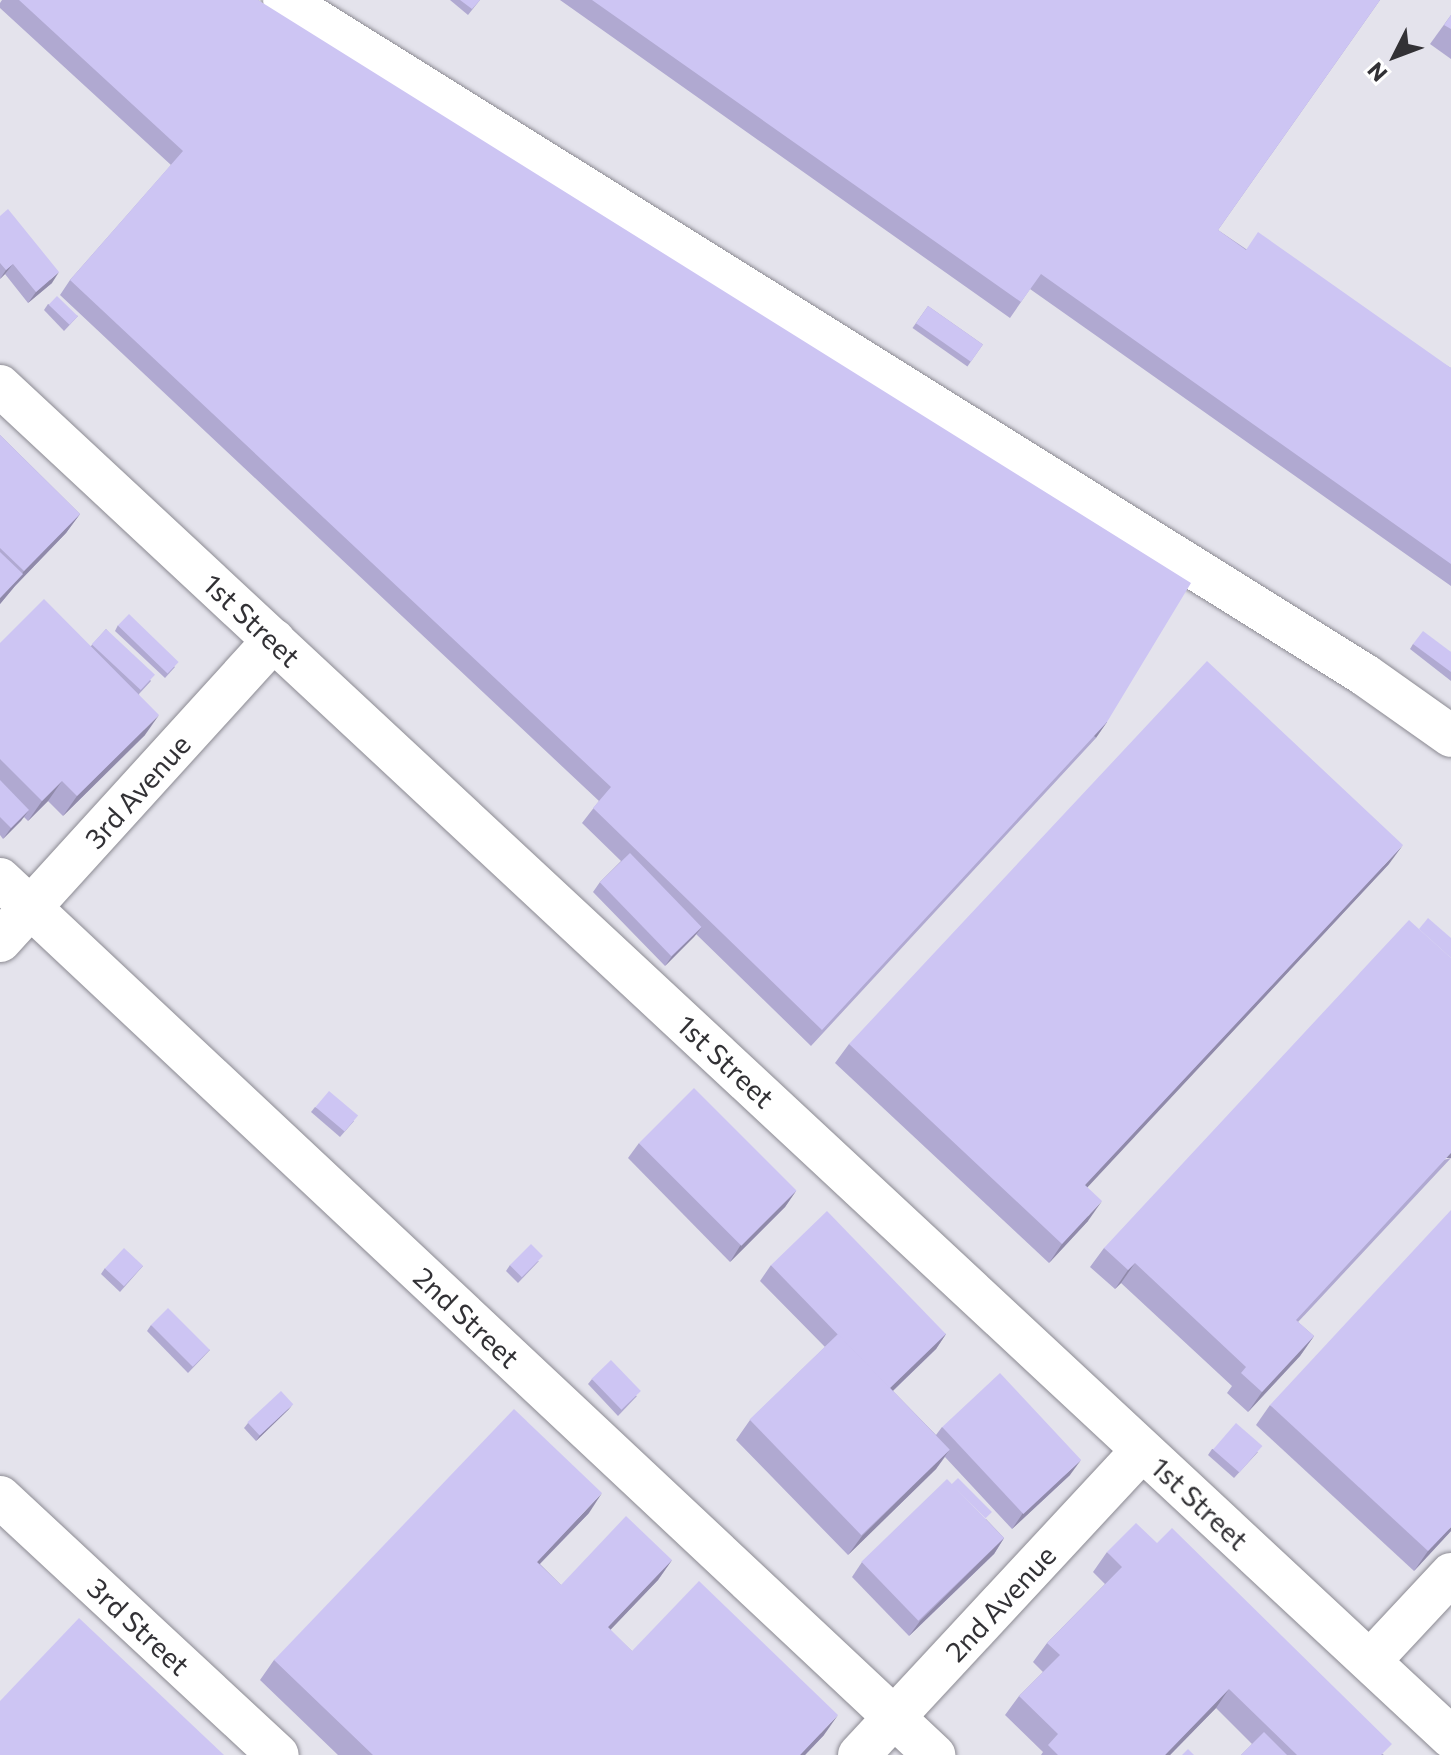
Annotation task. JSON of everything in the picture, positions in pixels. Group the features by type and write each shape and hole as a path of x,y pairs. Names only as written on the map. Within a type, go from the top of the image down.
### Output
{"street":[{"path":"284,0 1365,675 1451,736"},
{"name":"1st Street","path":"0,386 1451,1737"},
{"name":"3rd Avenue","path":"0,941 274,640"},
{"name":"2nd Street","path":"0,879 934,1755"},
{"name":"2nd Avenue","path":"859,1755 1142,1450"},
{"name":"3rd Street","path":"0,1497 278,1755"},
{"path":"1370,1661 1451,1574"}],"building":[{"path":"19,0 258,0 1191,583 1107,722 822,1030 593,808 611,787 70,280 183,151"},
{"path":"460,0 480,0 472,9"},
{"path":"592,0 1380,0 1218,230 1246,250 1258,232 1451,368 1451,564 1041,274 1021,302"},
{"path":"1451,15 1451,29 1444,25"},
{"path":"8,209 59,272 36,292 13,264 6,270 0,263 0,216"},
{"path":"57,296 78,316 70,325 49,305"},
{"path":"928,306 983,344 971,362 916,323"},
{"path":"0,435 80,514 24,571 0,548"},
{"path":"0,552 23,574 0,598"},
{"path":"44,599 159,715 77,796 62,781 42,801 0,759 0,643"},
{"path":"129,614 179,662 168,673 118,626"},
{"path":"106,629 155,675 141,690 92,644"},
{"path":"1423,631 1451,652 1451,672 1413,644"},
{"path":"1207,661 1403,845 1085,1185 1102,1201 1062,1244 849,1044"},
{"path":"0,780 29,810 11,828 0,817"},
{"path":"630,853 702,927 671,956 600,882"},
{"path":"1428,918 1451,938 1451,958 1419,929"},
{"path":"1409,920 1451,958 1451,1153 1296,1320 1314,1336 1262,1392 1241,1373 1246,1367 1135,1263 1128,1270 1104,1248"},
{"path":"694,1088 797,1191 741,1246 639,1143"},
{"path":"329,1091 358,1115 345,1132 316,1107"},
{"path":"1451,1210 1451,1527 1428,1551 1270,1405"},
{"path":"827,1211 946,1334 890,1388 771,1265"},
{"path":"531,1244 543,1256 522,1277 510,1265"},
{"path":"124,1248 143,1266 124,1286 105,1268"},
{"path":"168,1308 210,1350 193,1367 151,1325"},
{"path":"838,1334 950,1450 861,1535 750,1419"},
{"path":"611,1360 641,1391 621,1410 592,1379"},
{"path":"1000,1373 1081,1460 1023,1514 942,1427"},
{"path":"281,1391 293,1404 260,1436 247,1422"},
{"path":"514,1409 602,1493 537,1562 561,1585 626,1516 672,1560 608,1627 632,1651 699,1581 838,1715 800,1755 373,1755 274,1660"},
{"path":"1236,1423 1262,1446 1239,1472 1213,1449"},
{"path":"958,1478 992,1512 986,1518 952,1484"},
{"path":"947,1479 1004,1538 918,1621 861,1562"},
{"path":"1136,1523 1157,1543 1172,1528 1392,1744 1381,1755 1297,1755 1229,1689 1165,1755 1058,1755 1048,1745 1058,1734 1019,1696 1060,1655 1047,1643 1122,1567 1107,1552"},
{"path":"79,1618 224,1755 0,1755 0,1701"},
{"path":"1264,1732 1287,1755 1241,1755"}]}
